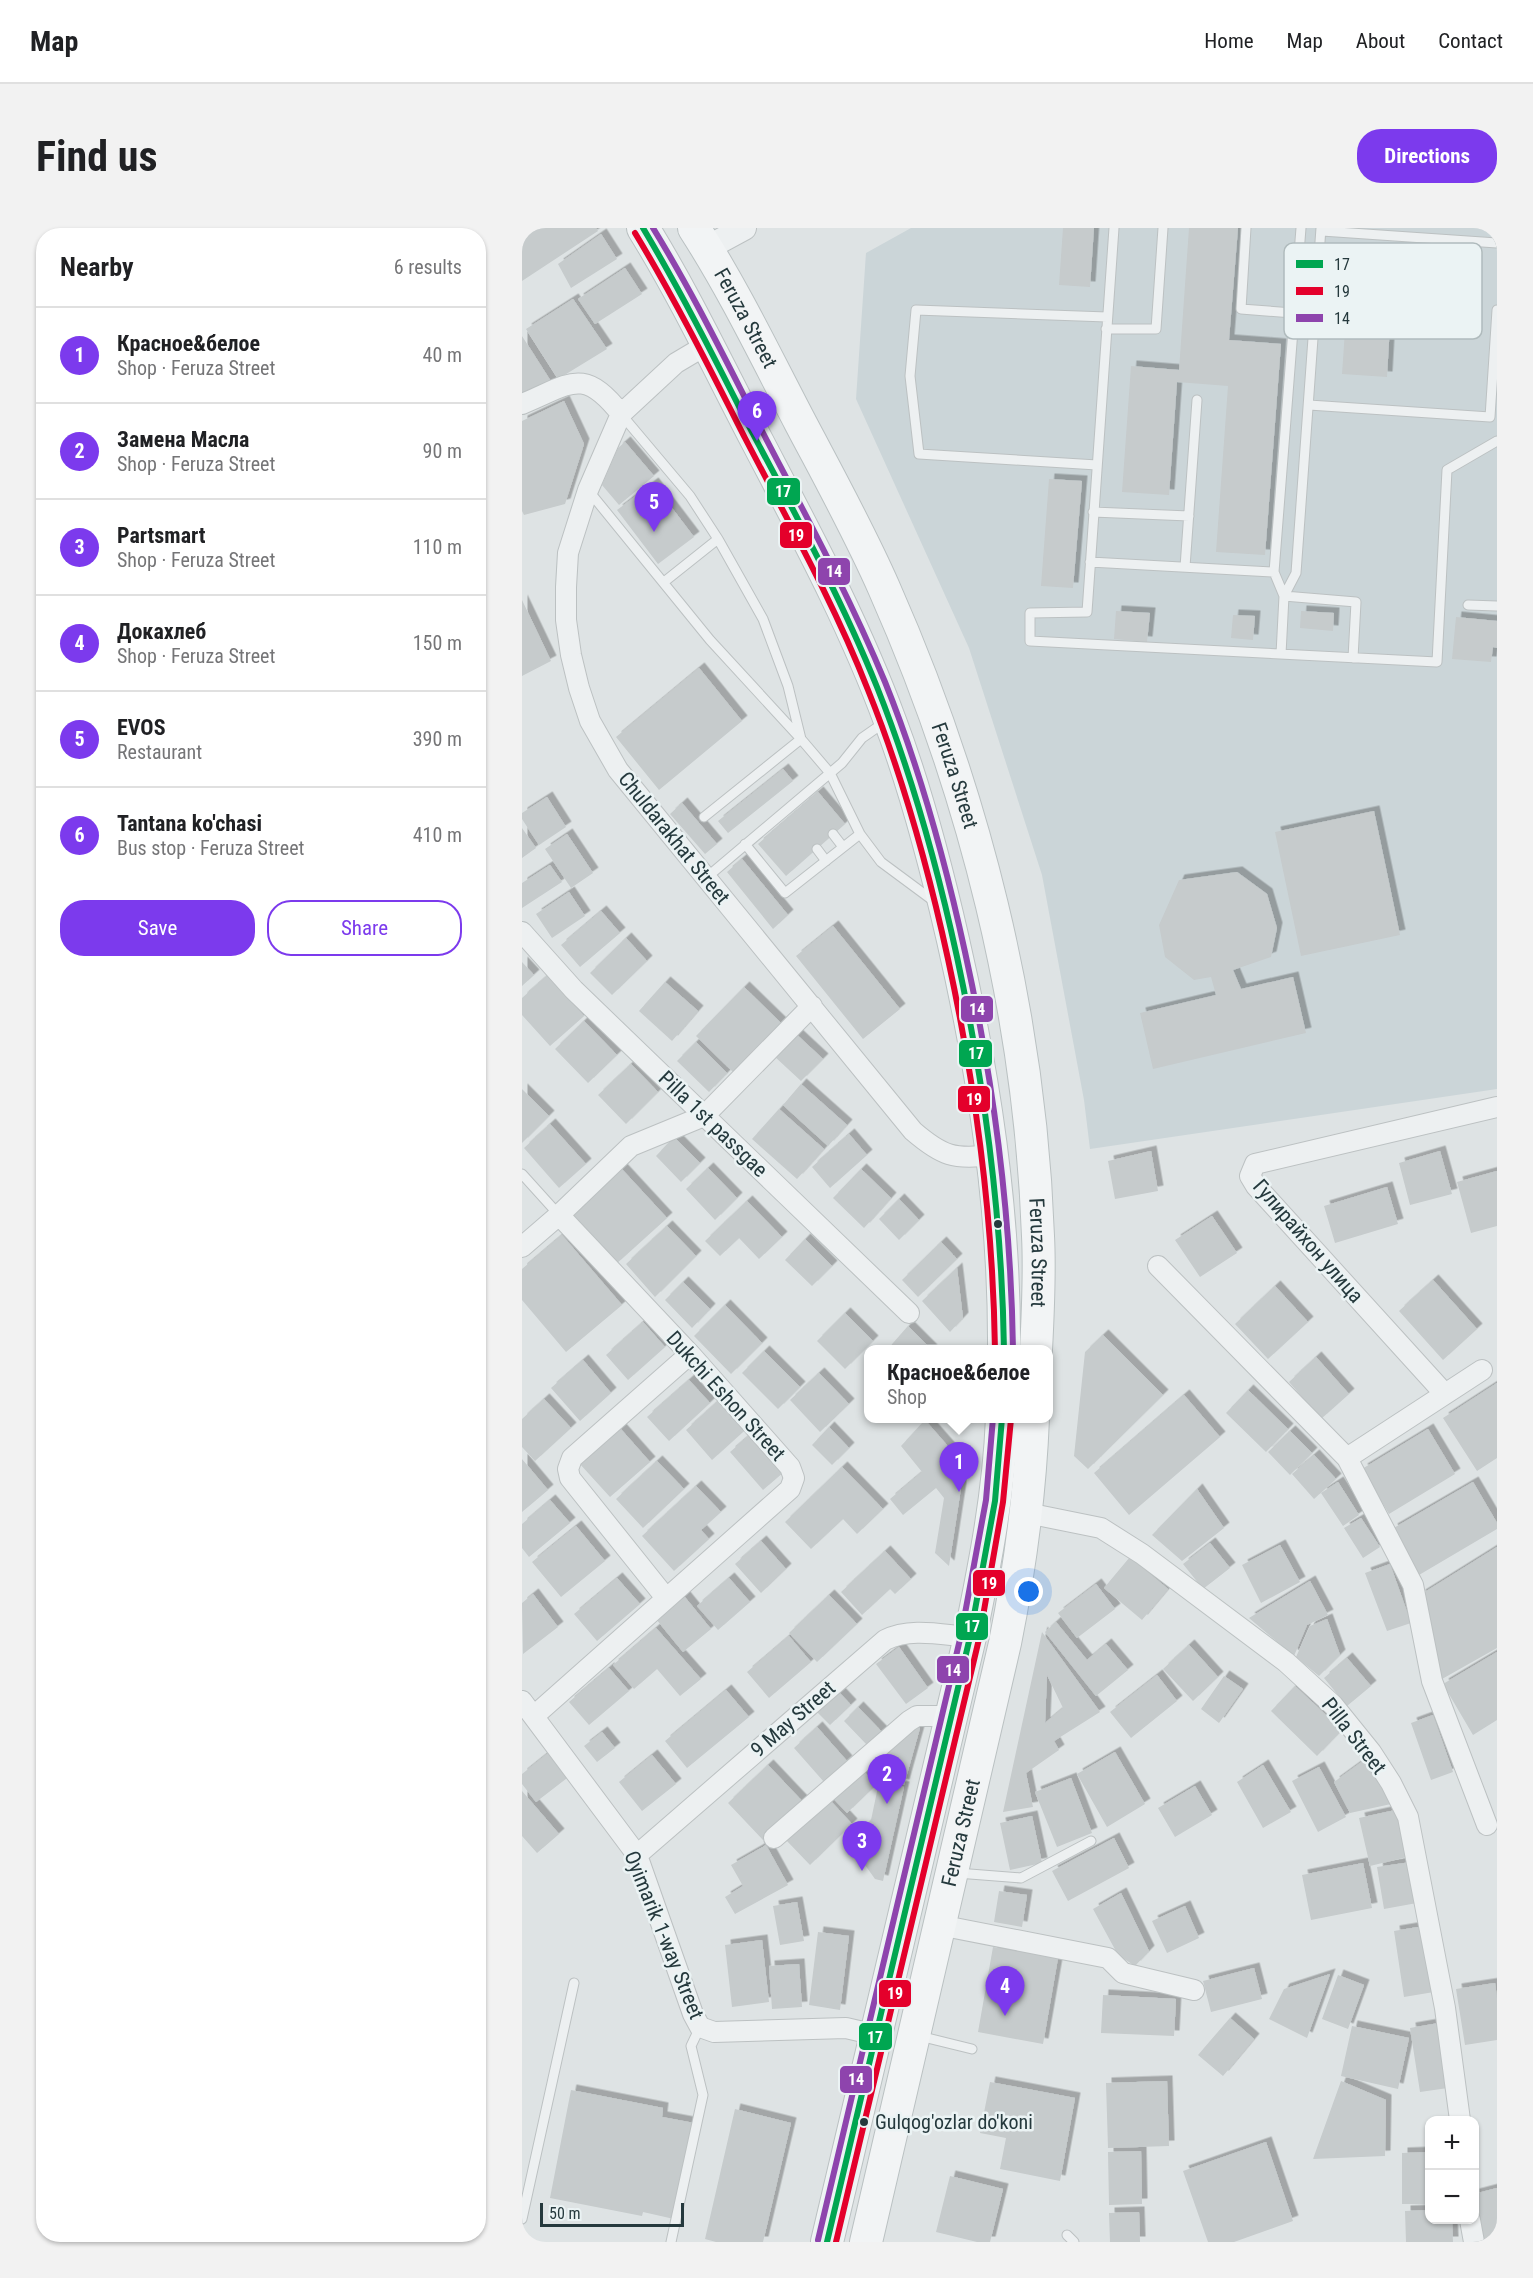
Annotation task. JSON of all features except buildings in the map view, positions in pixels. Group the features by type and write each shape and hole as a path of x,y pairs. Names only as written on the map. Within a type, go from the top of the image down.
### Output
{"main road":[{"name":"Feruza Street","path":"642,228 669,270 838,599 890,719 927,835 982,1078 1000,1224 1004,1345"},
{"name":"Feruza Street","path":"700,238 823,466 883,586 920,674 980,854 1007,978 1023,1071 1038,1237 1036,1345"},
{"path":"669,270 700,238"},
{"name":"Feruza Street","path":"827,2242 970,1637 996,1501 1002,1423"},
{"name":"Feruza Street","path":"866,2242 1005,1643 1019,1572 1027,1513 1033,1423"},
{"path":"916,1866 921,1876 932,1882 943,1880 952,1872"}],"street":[{"path":"700,238 744,228"},
{"name":"Chuldarakhat Street","path":"708,344 676,363 621,414 588,490 568,553 566,620 579,688 590,721 618,770 913,1131 925,1141 950,1155 964,1158 992,1155"},
{"path":"522,404 567,385 582,382 596,387 621,414"},
{"name":"Pilla 1st passgae","path":"522,932 574,990 909,1312"},
{"path":"522,1247 560,1215 631,1146 704,1116 812,1006"},
{"name":"Гулирайхон улица","path":"1444,1393 1256,1186 1250,1176 1255,1164 1497,1107"},
{"name":"Dukchi Eshon Street","path":"528,1708 666,1598 790,1489 794,1478 790,1467 690,1354 560,1215"},
{"path":"1158,1266 1347,1458 1413,1585 1432,1681 1487,1825"},
{"path":"666,1598 570,1478 568,1469 572,1458 690,1354"},
{"path":"1347,1458 1482,1370"},
{"name":"Pilla Street","path":"1027,1513 1101,1528 1142,1554 1286,1662 1333,1705 1371,1752 1408,1817 1445,2008 1459,2116"},
{"name":"9 May Street","path":"637,1855 885,1640 897,1634 912,1632 970,1637"},
{"name":"Oyimarik 1-way Street","path":"528,1708 637,1855 693,2014 700,2027 714,2032 846,2028 876,2036"},
{"path":"774,1838 909,1721 917,1716 951,1716"},
{"path":"939,1925 1108,1958 1123,1973 1194,1990"},
{"path":"1471,2224 1474,2242"}],"lane":[{"path":"1114,228 1087,612 1030,613 1030,641 1437,662 1447,470 1497,441"},
{"path":"1106,329 1156,328 1163,228"},
{"path":"1246,228 1241,309 1284,312"},
{"path":"1299,243 1300,228"},
{"path":"1321,230 1497,243"},
{"path":"1097,465 919,453 910,376 916,310 1107,316"},
{"path":"1309,405 1490,417 1497,310"},
{"path":"1284,596 1274,572 1291,339"},
{"path":"1281,654 1284,596 1296,573 1314,339"},
{"path":"1185,567 1197,400"},
{"path":"621,414 690,496 718,539 763,619 788,686 801,739"},
{"path":"588,490 710,640 830,773 860,834 881,862 946,911"},
{"path":"1093,512 1189,516"},
{"path":"664,582 718,539"},
{"path":"1090,562 1274,572"},
{"path":"1284,596 1356,602 1353,658"},
{"path":"1468,605 1497,606"},
{"path":"706,878 745,844 804,800 842,763 862,738 890,719"},
{"path":"704,817 801,739"},
{"path":"833,834 843,847"},
{"path":"745,844 785,893 860,834"},
{"path":"817,849 826,861"},
{"path":"522,1174 560,1215"},
{"path":"952,1872 1021,1878 1091,1841"},
{"path":"522,2218 574,1983"},
{"path":"670,2242 704,2095 691,2046 700,2027"},
{"path":"914,2035 972,2049"}],"shaded area":[{"path":"911,228 1497,228 1497,1089 1090,1149 1084,1100 1042,875 969,648 856,399 866,253"}],"transit line":[{"name":"17","path":"643,228 700,330 834,591 877,687 912,787 949,923 967,1006 984,1103 996,1201 1004,1345"},
{"name":"14","path":"653,228 709,327 841,586 885,682 920,781 957,918 984,1050 1005,1199 1013,1345"},
{"name":"19","path":"635,233 692,334 825,594 868,690 903,789 940,925 958,1007 975,1104 987,1202 995,1345"},
{"name":"14","path":"818,2240 961,1635 986,1500 993,1423"},
{"name":"17","path":"827,2242 970,1637 995,1501 1002,1423"},
{"name":"19","path":"836,2242 979,1639 1003,1502 1011,1423"}],"place":[{"name":"Tantana ko'chasi","path":"757,441"},
{"name":"EVOS","path":"654,532"},
{"name":"Красное&белое","path":"959,1492"},
{"name":"Замена Масла","path":"887,1804"},
{"name":"Partsmart","path":"862,1871"},
{"name":"Докахлеб","path":"1005,2016"},
{"name":"Gulqog'ozlar do'koni","path":"864,2122"}]}
